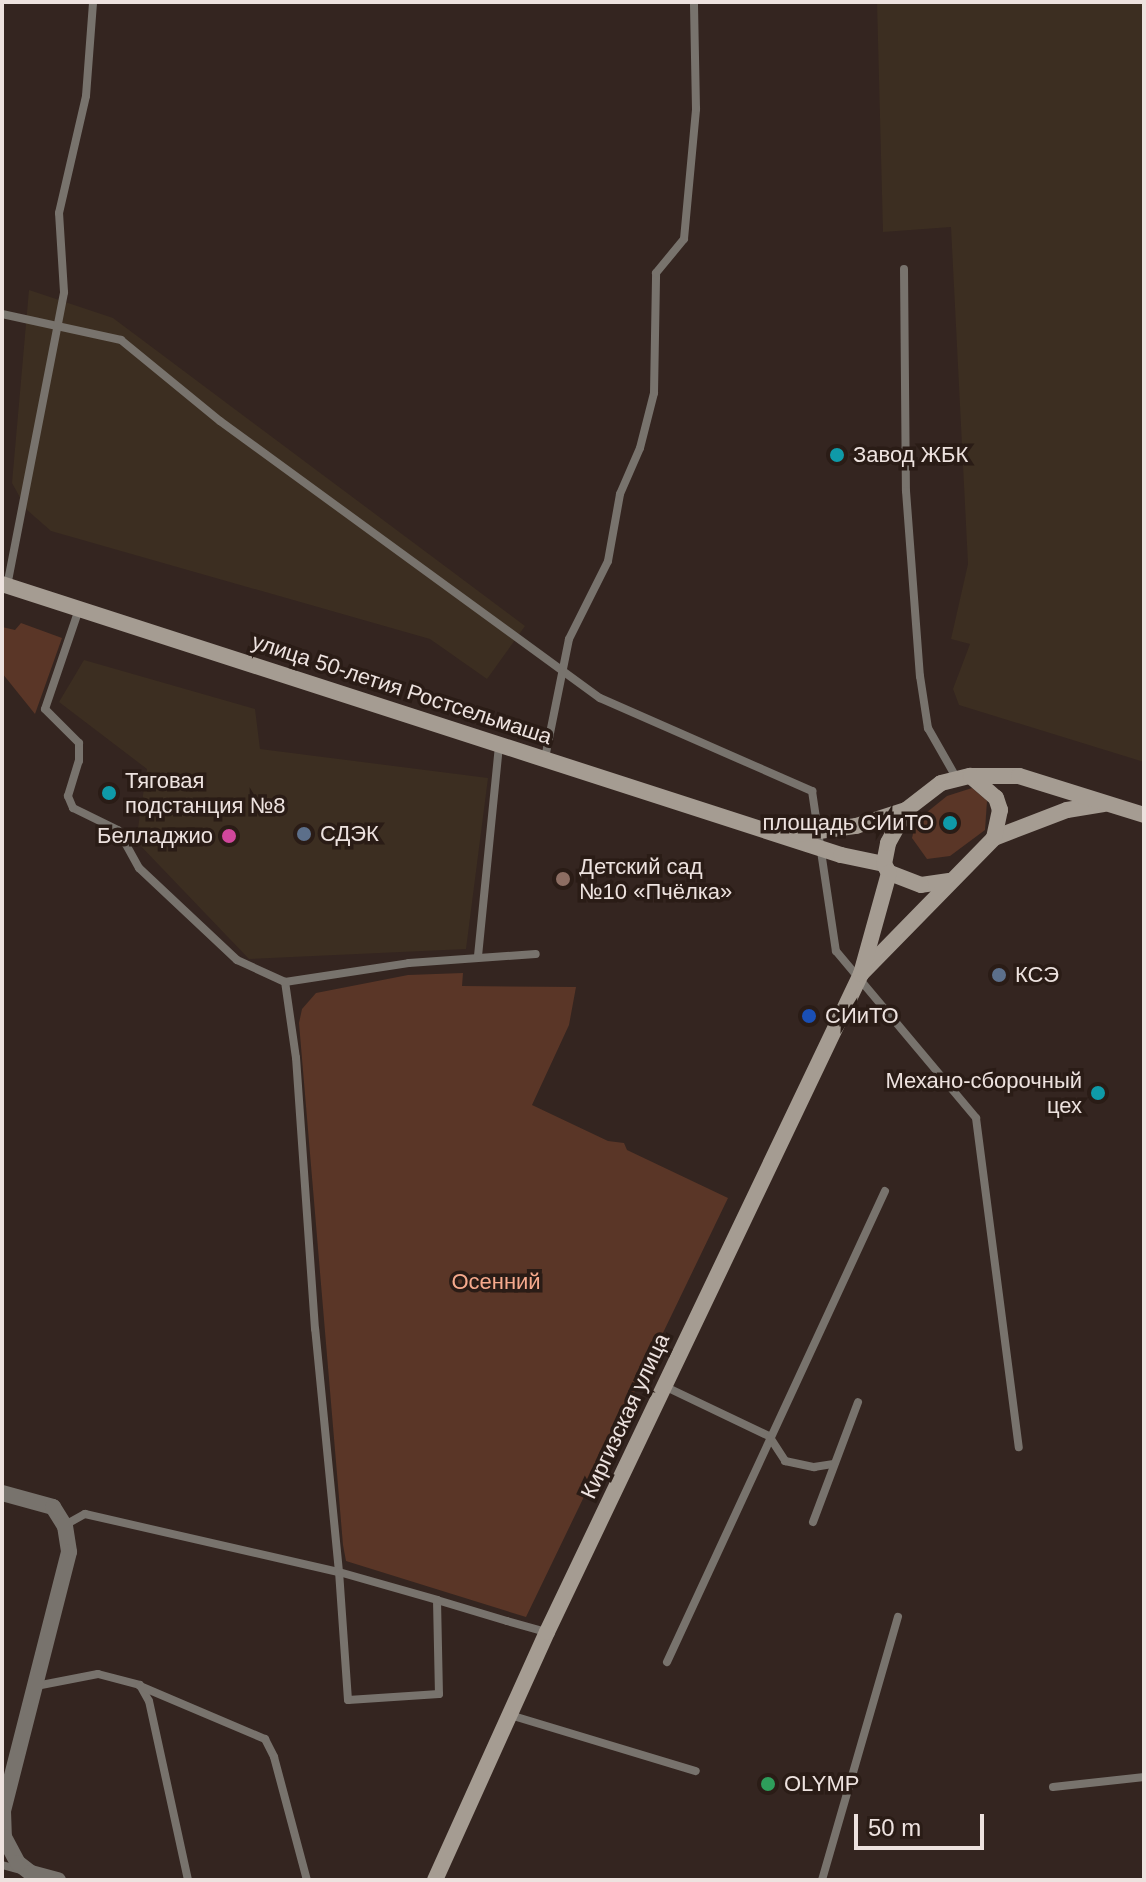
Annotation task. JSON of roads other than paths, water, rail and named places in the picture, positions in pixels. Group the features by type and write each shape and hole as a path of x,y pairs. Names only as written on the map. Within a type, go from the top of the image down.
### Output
{"main road":[{"name":"улица 50-летия Ростсельмаша","path":"5,585 887,868"},
{"path":"789,836 856,826 906,810 963,777 1019,776 1144,815"},
{"path":"963,777 996,798 1000,810 994,838"},
{"path":"861,974 994,838 1067,810 1110,804"},
{"path":"861,974 887,868 888,843 906,810"},
{"path":"887,868 921,885 949,881"},
{"name":"Киргизская улица","path":"435,1880 663,1385 861,974"}],"street":[{"path":"2,1493 53,1507 65,1526 69,1552 3,1811 4,1837 18,1863 31,1873 58,1880"}],"lane":[{"path":"5,585 64,292 59,213 86,96 93,2"},
{"path":"545,758 569,639 608,561 620,494 640,448 654,393 656,273 684,239 696,109 694,2"},
{"path":"904,269 906,491 920,676 928,728 963,777"},
{"path":"2,314 121,340 220,421 600,698 812,791 836,951 976,1118 1019,1447"},
{"path":"79,609 45,709 79,743 68,796 73,808 118,830 139,868 237,960 285,982 478,956 536,954"},
{"path":"478,956 499,743"},
{"path":"285,982 296,1058 315,1329 348,1700 439,1694 437,1600"},
{"path":"667,1662 885,1191"},
{"path":"663,1385 769,1436 785,1461 814,1467 834,1464"},
{"path":"813,1522 858,1402"},
{"path":"65,1526 85,1514 339,1572 547,1632"},
{"path":"822,1880 898,1617"},
{"path":"35,1686 98,1674 140,1685 265,1739 274,1757 307,1880"},
{"path":"140,1685 149,1701 188,1880"},
{"path":"509,1715 696,1771"},
{"path":"1053,1787 1144,1777"},
{"path":"2,1865 31,1873"}],"place":[{"name":"Завод ЖБК","path":"837,455"},
{"name":"Тяговая подстанция №8","path":"109,793"},
{"name":"площадь СИиТО","path":"950,823"},
{"name":"СДЭК","path":"304,834"},
{"name":"Белладжио","path":"229,836"},
{"name":"Детский сад №10 «Пчёлка»","path":"563,879"},
{"name":"КСЭ","path":"999,975"},
{"name":"СИиТО","path":"809,1016"},
{"name":"Механо-сборочный цех","path":"1098,1093"},
{"name":"OLYMP","path":"768,1784"}],"park label":[{"name":"Осенний","path":"496,1282"}]}
